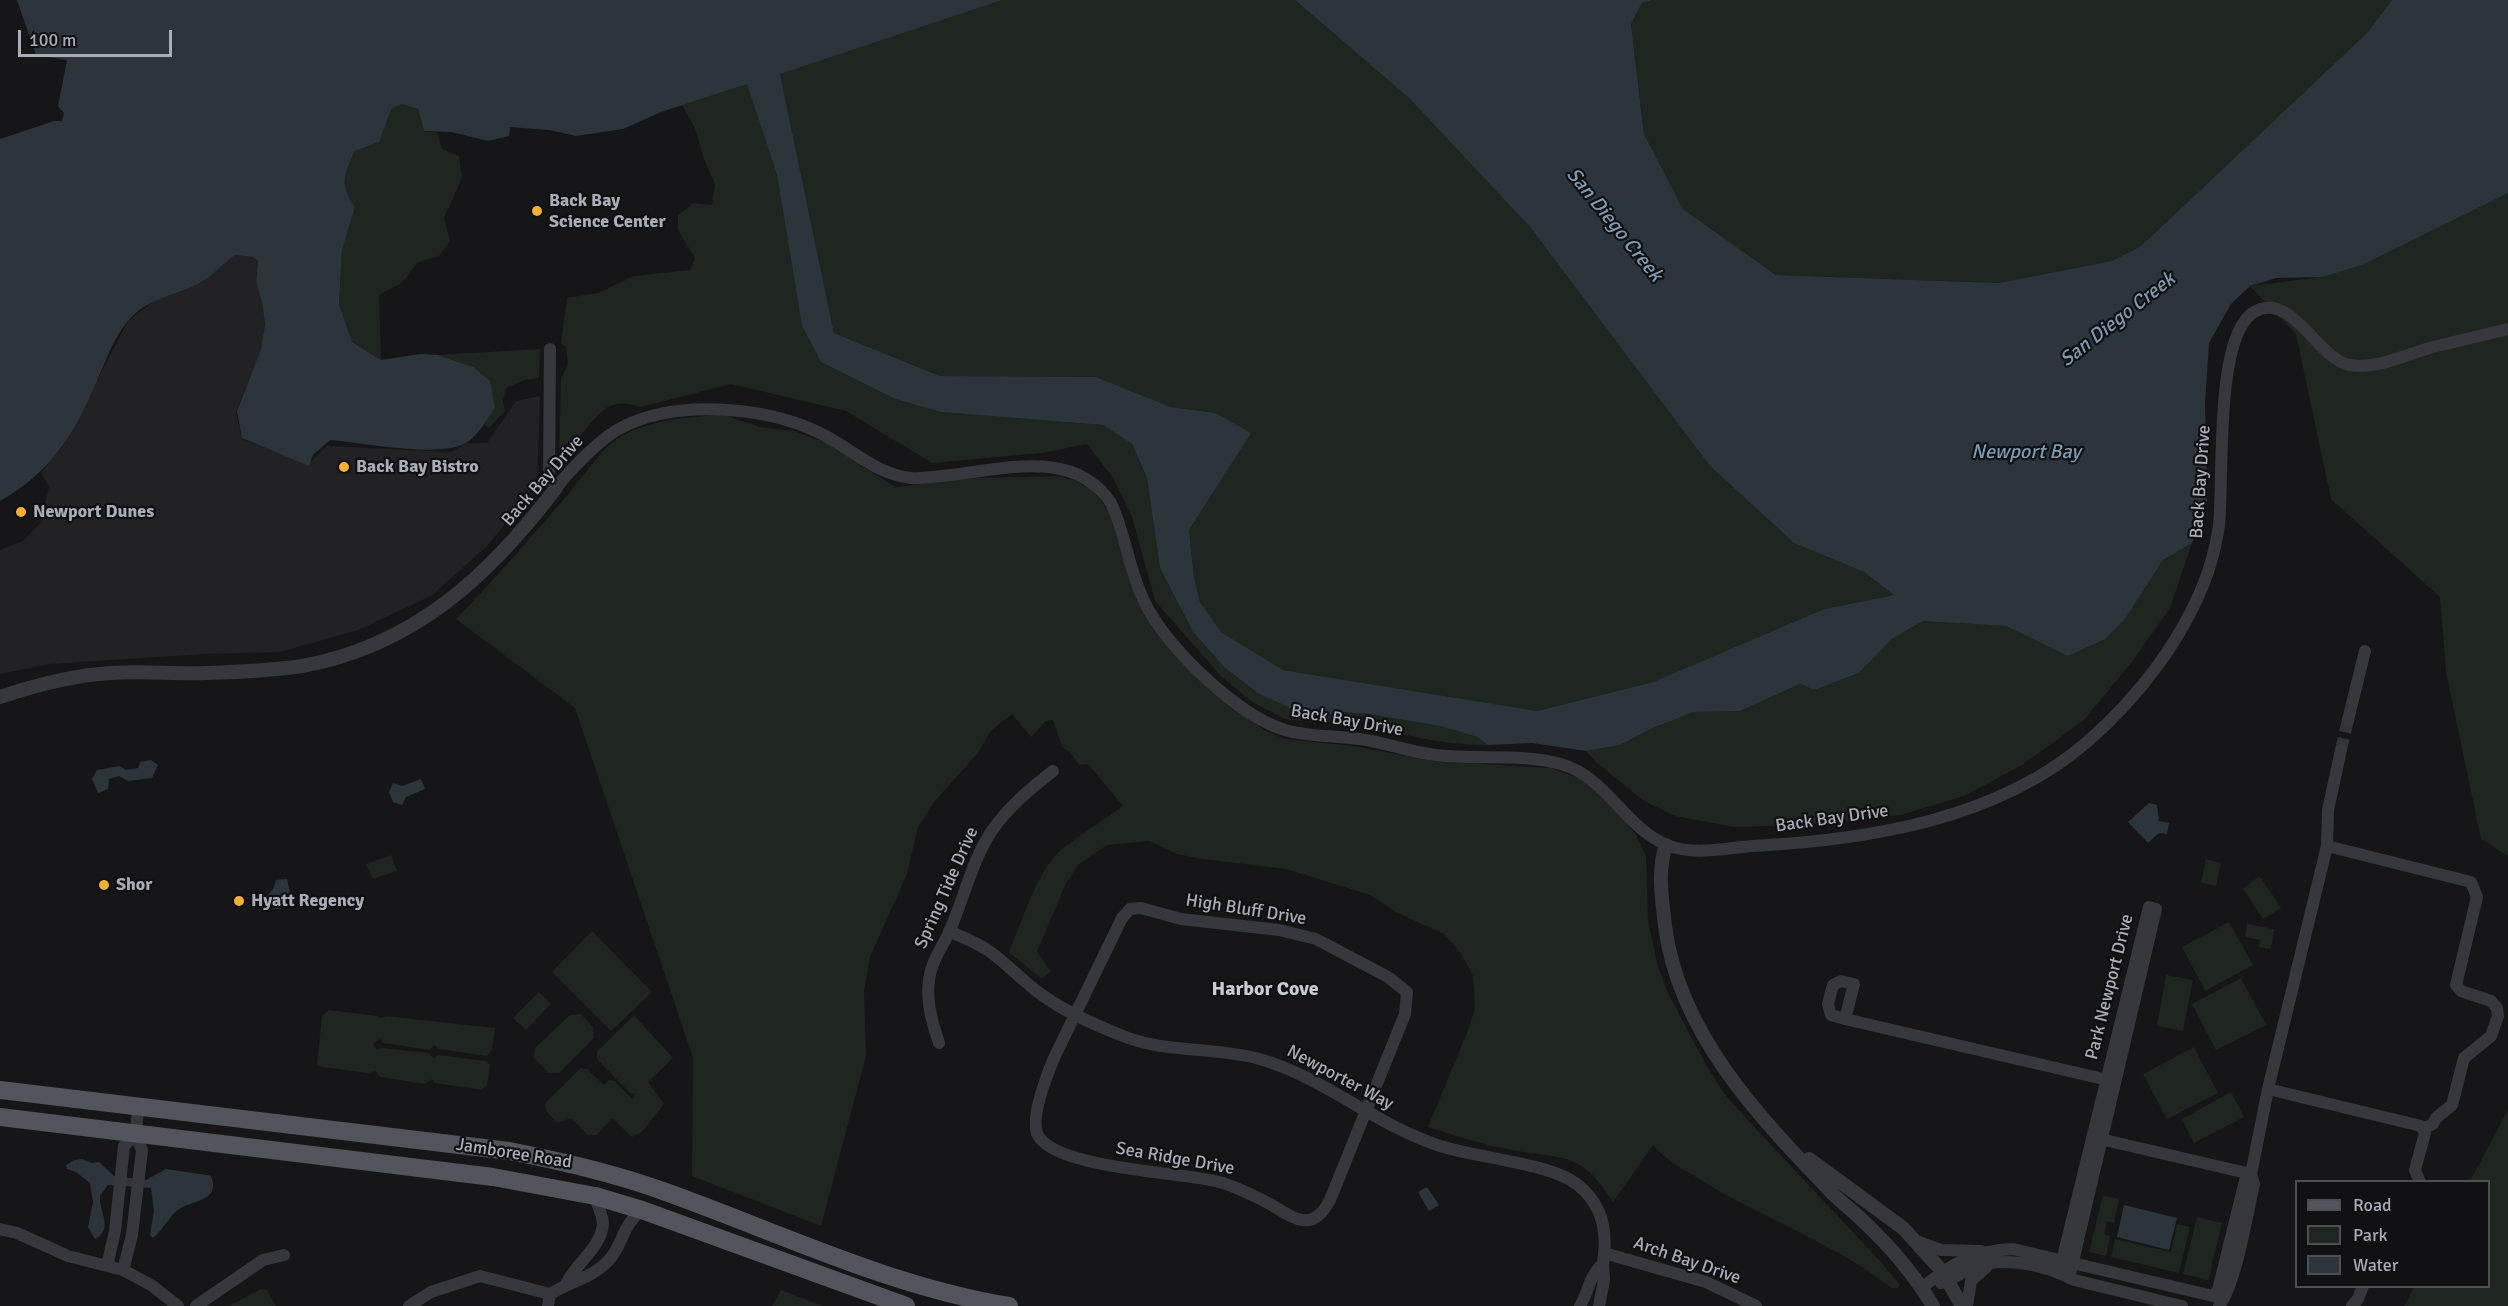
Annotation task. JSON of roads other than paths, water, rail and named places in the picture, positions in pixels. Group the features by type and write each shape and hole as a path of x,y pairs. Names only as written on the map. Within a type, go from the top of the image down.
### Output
{"main road":[{"name":"Jamboree Road","path":"0,1090 509,1150 576,1163 662,1190 897,1280 961,1298 1009,1306"},
{"name":"Jamboree Road","path":"0,1117 493,1177 595,1196 642,1210 906,1306"}],"street":[{"name":"Back Bay Drive","path":"0,697 31,687 91,675 268,670 303,666 349,653 394,635 448,603 488,568 522,534 556,488 597,445 618,429 666,414 716,408 747,412 816,431 837,442 870,465 912,478 1036,466 1069,471 1089,480 1111,503 1139,590 1154,618 1215,686 1245,711 1290,731 1351,737 1437,756 1530,760 1562,765 1587,776 1599,785 1643,828 1666,845 1686,850 1800,845 1935,820 1976,805 2043,774 2092,738 2174,644 2189,617 2207,574 2218,530 2228,370 2239,330 2252,313 2270,308 2283,312 2300,324 2337,360 2351,365 2377,363 2508,329"},
{"path":"550,349 549,477 556,488"},
{"path":"2348,720 2365,651"},
{"path":"1916,1241 1941,1250 1982,1252 2013,1249 2176,1289 2217,1303 2218,1290 2245,1181 2251,1174 2268,1089 2327,846 2328,810 2342,750"},
{"name":"Spring Tide Drive","path":"939,1043 928,1002 929,979 934,959 950,931 979,855 990,834 1006,813 1053,771"},
{"path":"1666,845 1661,861 1666,932 1678,977 1714,1054 1728,1076 1785,1142 1835,1196 1862,1220 1892,1252 1922,1288 1933,1306"},
{"path":"2327,846 2471,882 2475,891 2477,897 2456,985 2461,991 2492,1001 2497,1008 2498,1016 2491,1036 2464,1058 2452,1105 2436,1118 2433,1124 2423,1129"},
{"name":"Park Newport Drive","path":"2064,1275 2156,909 2149,907 2111,1081"},
{"name":"High Bluff Drive","path":"1076,1016 1122,918 1130,909 1141,908 1181,919 1279,930 1316,939 1388,977 1407,992 1405,1014 1366,1112"},
{"name":"Newporter Way","path":"950,931 986,950 1040,994 1076,1016 1126,1037 1145,1043 1237,1054 1276,1064 1324,1087 1405,1132 1440,1146 1546,1170 1570,1179 1589,1195 1598,1210 1605,1236 1604,1280 1599,1304 1582,1302 1591,1276 1604,1258"},
{"name":"Sea Ridge Drive","path":"1076,1016 1047,1075 1036,1119 1036,1131 1041,1141 1053,1149 1076,1157 1120,1168 1218,1182 1251,1194 1302,1220 1315,1218 1324,1211 1366,1112"},
{"name":"Park Newport Drive","path":"1845,1019 2111,1081"},
{"path":"2268,1089 2421,1126 2425,1133 2415,1170 2419,1180"},
{"path":"123,1270 134,1219 142,1150 135,1135 140,1105"},
{"path":"107,1266 117,1216 124,1146 135,1135"},
{"path":"2097,1138 2251,1174"},
{"path":"1785,1142 1868,1200 1916,1241 1945,1276 1962,1306"},
{"path":"120,1180 138,1183"},
{"path":"409,1306 431,1292 480,1276 549,1300 566,1284 572,1272 597,1244 603,1223 595,1196"},
{"path":"566,1284 578,1282 608,1262 629,1220 642,1210"},
{"path":"117,1216 134,1219"},
{"path":"0,1229 17,1233 68,1256 123,1270 151,1285 178,1306"},
{"path":"597,1244 615,1252"},
{"path":"1922,1288 1982,1252"},
{"path":"196,1306 262,1260 284,1255"},
{"name":"Arch Bay Drive","path":"1604,1258 1706,1282 1729,1291 1756,1306"},
{"path":"1945,1276 1989,1264 2019,1263 2175,1305 2176,1289"},
{"path":"1967,1306 1971,1281 1989,1264"},
{"path":"2352,1306 2363,1288"}],"water":[{"name":"Newport Bay","path":"17,0 1002,0 780,74 834,333 940,376 1096,377 1171,407 1216,413 1251,433 1189,530 1194,577 1200,602 1221,632 1283,670 1537,711 1653,682 1824,609 1894,595 1864,572 1794,543 1710,466 1530,227 1410,99 1295,0 1652,0 1642,3 1631,24 1644,134 1683,209 1776,275 1998,283 2112,261 2141,246 2367,33 2392,0 2508,0 2508,193 2362,265 2322,277 2276,278 2250,286 2231,304 2209,343 2205,404 2207,501 2192,543 2163,560 2125,619 2105,639 2068,656 2006,626 1923,621 1892,639 1859,673 1814,690 1800,684 1740,711 1694,712 1653,728 1620,745 1586,751 1532,743 1488,745 1477,737 1440,726 1368,714 1340,712 1315,719 1259,694 1224,667 1193,632 1160,568 1147,478 1132,444 1103,425 941,412 895,399 821,362 802,326 777,175 747,84 661,112 623,129 576,136 549,130 510,127 509,136 488,141 452,132 424,131 418,109 402,104 392,108 379,142 355,151 345,179 347,192 355,207 342,250 339,304 352,342 381,360 420,354 438,355 473,367 490,381 495,408 480,430 469,441 442,449 423,450 330,440 313,455 309,466 242,438 237,411 261,349 265,324 256,282 258,261 253,257 235,255 203,281 154,302 135,313 113,343 69,436 47,465 18,490 0,501 0,139 54,121 62,121 64,113 58,106 67,60 36,55"},
{"path":"151,760 158,765 152,778 128,781 119,776 109,779 108,789 98,793 92,779 97,770 120,766 126,770 138,768 140,762"},
{"path":"421,779 425,789 406,797 402,805 393,802 389,792 393,783 402,786"},
{"path":"2149,803 2157,805 2159,821 2169,823 2167,834 2159,833 2148,843 2128,822"},
{"path":"287,879 290,893 282,899 281,909 273,909 267,896 276,880"},
{"path":"82,1159 91,1163 99,1162 114,1176 146,1180 166,1169 207,1175 211,1176 212,1190 204,1198 179,1209 153,1238 150,1235 154,1211 151,1188 108,1185 100,1196 104,1230 95,1239 88,1227 93,1202 90,1183 76,1172 67,1169 66,1165"},
{"path":"1427,1187 1439,1205 1429,1211 1418,1192"},
{"path":"2124,1205 2177,1218 2169,1250 2117,1237"}],"tunnel":[{"path":"2341,750 2348,720"}],"place":[{"name":"Back Bay Science Center","path":"537,211"},
{"name":"Back Bay Bistro","path":"344,467"},
{"name":"Newport Dunes","path":"21,512"},
{"name":"Shor","path":"104,885"},
{"name":"Hyatt Regency","path":"239,901"}],"district":[{"name":"Harbor Cove","path":"1265,990"}],"water label":[{"name":"San Diego Creek","path":"1614,225"},
{"name":"San Diego Creek","path":"2118,320"}]}
